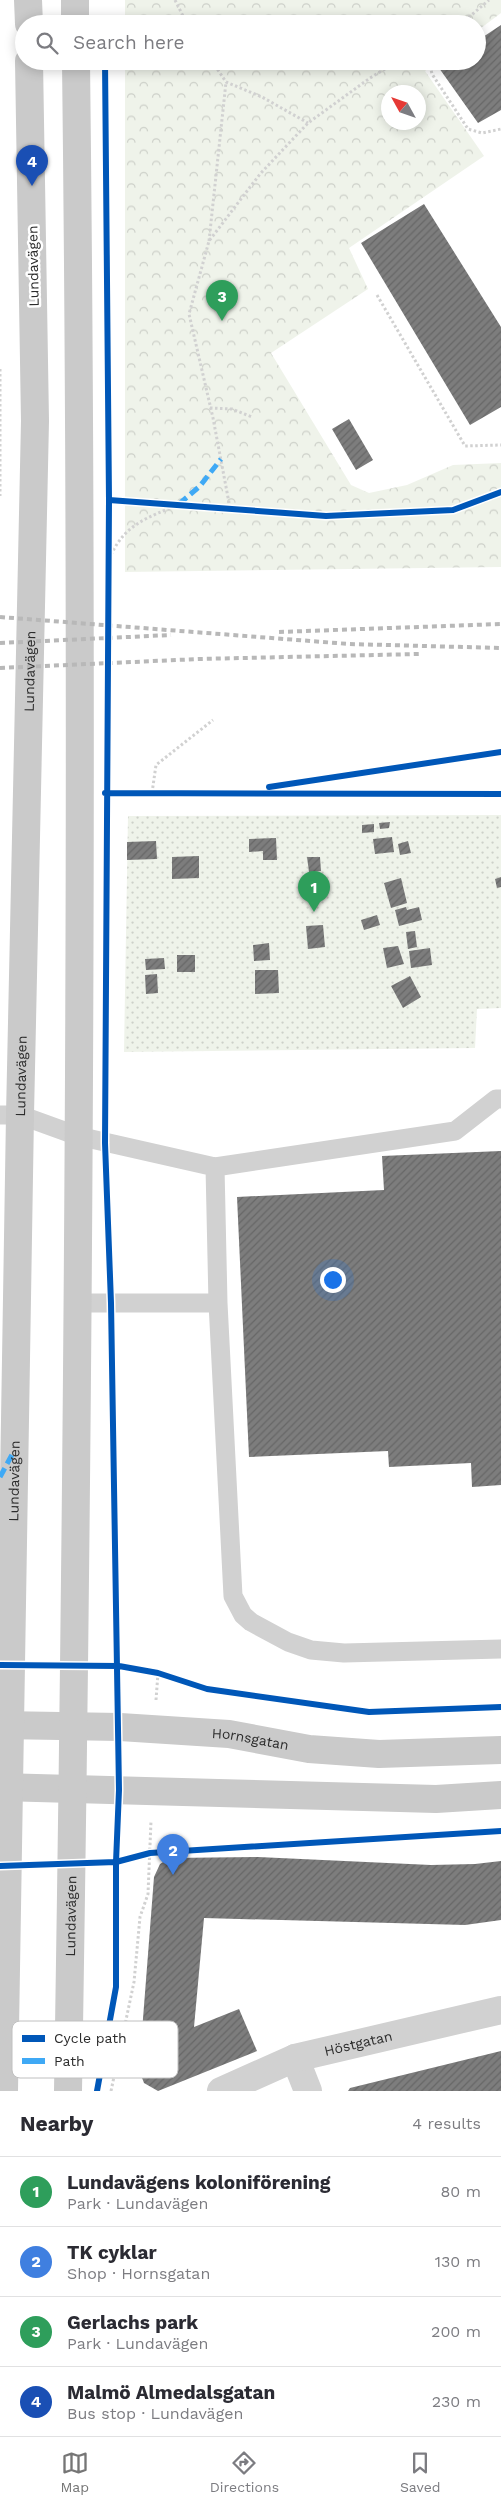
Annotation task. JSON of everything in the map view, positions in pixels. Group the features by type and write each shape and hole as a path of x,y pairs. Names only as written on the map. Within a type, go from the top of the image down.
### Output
{"main road":[{"path":"28,0 29,15"},
{"path":"75,0 75,15"},
{"name":"Lundavägen","path":"4,2091 3,1935 10,1115 35,421 29,70"},
{"name":"Lundavägen","path":"69,2021 79,1303 80,421 76,70"},
{"name":"Hornsgatan","path":"5,1725 72,1725 229,1734 309,1749 371,1753 501,1750"},
{"path":"5,1787 436,1799 501,1795"},
{"name":"Lundavägen","path":"68,2078 68,2091"}],"street":[{"name":"Höstgatan","path":"221,2091 295,2058 501,2010"},
{"path":"295,2058 308,2091"}],"lane":[{"path":"10,1115 78,1136 215,1168 455,1130 496,1099 501,1099"},
{"path":"215,1168 218,1303 233,1596 243,1615 251,1622 288,1642 310,1650 344,1653 501,1649"},
{"path":"79,1303 218,1303"}],"path":[{"path":"174,0 182,15"},
{"path":"472,15 489,0"},
{"path":"218,70 226,82 262,97 308,123"},
{"path":"208,241 260,174 308,123 383,70"},
{"path":"431,70 432,74 468,129 482,133 501,129"},
{"path":"226,82 208,241 189,314 230,508"},
{"path":"377,295 465,446 501,445"},
{"path":"0,369 0,503"},
{"path":"210,408 232,409 252,417"},
{"path":"159,503 187,505"},
{"path":"108,563 118,543 128,529 137,522 179,504"},
{"path":"221,507 239,508"},
{"path":"108,545 108,563"},
{"path":"152,793 156,765 213,720"},
{"path":"142,793 162,793"},
{"path":"155,1729 158,1673"},
{"path":"125,2021 134,1982 140,1917 148,1894 153,1791"},
{"path":"117,1854 116,1862 150,1853"},
{"path":"110,2091 113,2078"}],"green space":[{"path":"125,0 501,0 501,13 486,24 486,15 125,15"},
{"path":"125,70 426,70 425,71 484,156 349,248 368,289 271,353 351,485 369,493 407,485 453,465 501,463 501,567 125,572"},
{"path":"501,815 501,1008 477,1009 475,1048 124,1052 128,816"}],"building":[{"path":"501,25 501,110 478,123 440,70 486,70 486,35"},
{"path":"424,204 501,327 501,407 470,425 361,243"},
{"path":"349,419 373,460 356,470 332,429"},
{"path":"390,822 389,828 380,829 379,823"},
{"path":"374,824 374,832 362,833 362,825"},
{"path":"392,837 394,852 375,854 373,839"},
{"path":"276,838 277,860 263,860 263,851 249,852 249,839"},
{"path":"156,841 157,859 127,860 127,842"},
{"path":"408,841 411,853 400,855 398,844"},
{"path":"199,856 199,878 172,879 172,857"},
{"path":"307,857 320,857 321,871 309,872"},
{"path":"501,877 501,887 497,888 495,879"},
{"path":"401,878 407,903 391,908 384,883"},
{"path":"406,907 407,910 419,907 422,920 399,926 395,910"},
{"path":"377,915 380,925 364,930 361,920"},
{"path":"323,925 325,947 308,949 306,926"},
{"path":"415,931 417,947 408,949 406,932"},
{"path":"269,943 270,960 254,961 253,945"},
{"path":"398,946 404,964 387,968 383,948"},
{"path":"430,948 432,965 411,968 409,951"},
{"path":"177,955 195,955 195,972 177,972"},
{"path":"164,958 165,969 146,970 145,959"},
{"path":"255,970 278,970 279,993 255,994"},
{"path":"157,974 158,993 146,994 145,975"},
{"path":"410,976 421,997 403,1008 391,986"},
{"path":"501,1151 501,1485 472,1487 471,1463 389,1467 388,1451 249,1457 237,1197 384,1190 382,1156"},
{"path":"258,1857 431,1865 475,1864 501,1861 501,1920 465,1925 204,1918 194,2027 239,2009 257,2051 158,2091 144,2083 142,2078 178,2078 178,2021 143,2021 154,1877 160,1864 170,1858"},
{"path":"501,2051 501,2091 348,2091 350,2088"}],"railway":[{"path":"0,617 349,644 501,648"},
{"path":"279,632 501,624"},
{"path":"0,643 171,635"},
{"path":"0,668 199,659 419,654"}],"marked path":[{"path":"179,504 200,486 221,459"},
{"path":"0,1477 14,1451"}],"cycle path":[{"path":"105,70 109,500 105,1143 111,1303 119,1790 116,1862 116,1987 110,2021"},
{"path":"109,500 326,516 453,510 501,492"},
{"path":"269,787 501,752"},
{"path":"105,793 501,794"},
{"path":"0,1665 119,1666 158,1673 207,1689 369,1712 501,1707"},
{"path":"0,1866 116,1862 150,1853 501,1831"},
{"path":"97,2091 99,2078"}],"place":[{"name":"Malmö Almedalsgatan","path":"32,186"},
{"name":"Gerlachs park","path":"222,321"},
{"name":"Lundavägens koloniförening","path":"314,912"},
{"name":"TK cyklar","path":"173,1875"}]}
